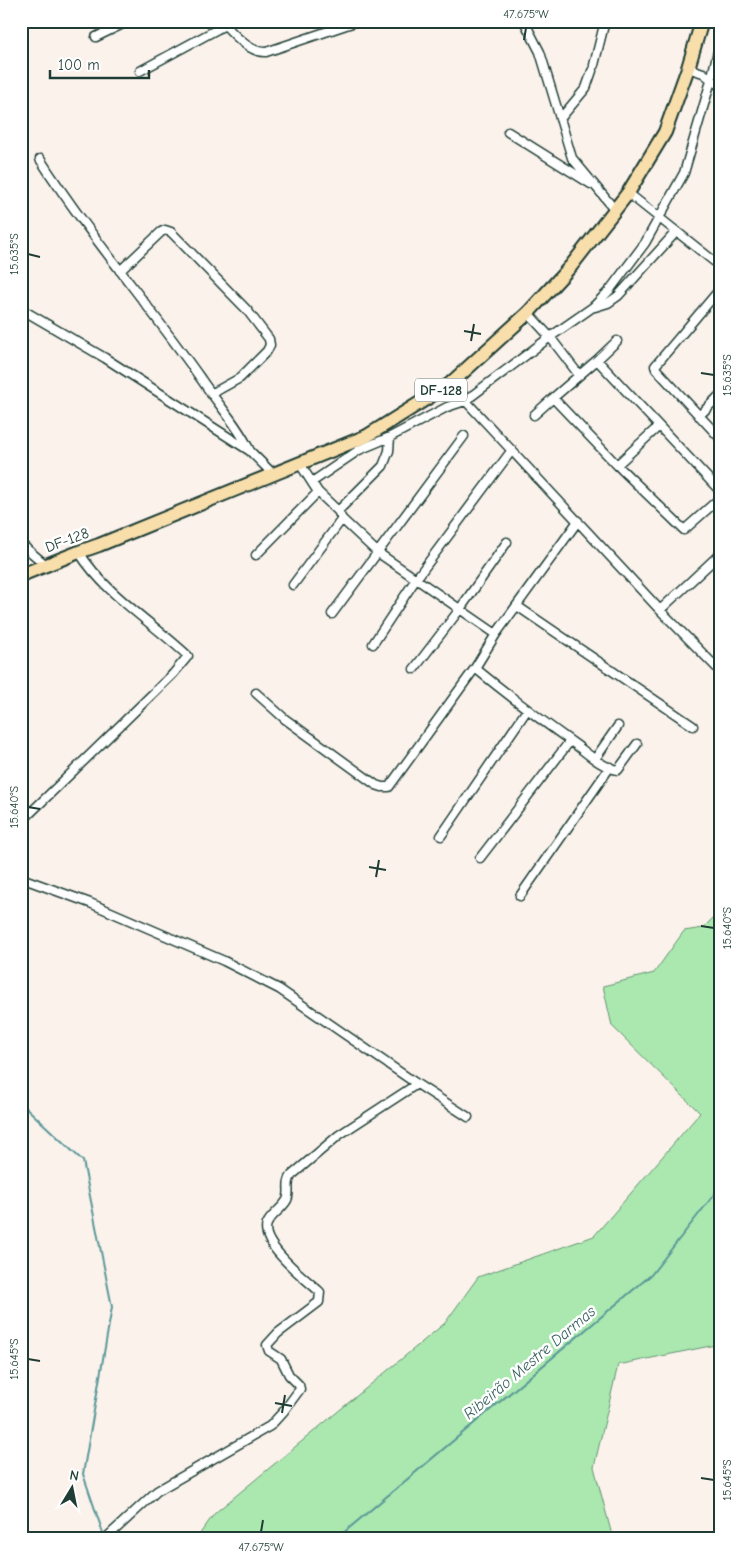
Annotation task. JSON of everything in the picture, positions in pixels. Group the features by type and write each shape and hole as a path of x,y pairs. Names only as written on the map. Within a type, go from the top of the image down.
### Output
{"main road":[{"name":"DF-128","path":"21,575 79,552 100,546 367,436 450,384 528,313 571,266 616,211 665,132 688,68 702,21"}],"street":[{"path":"96,37 129,21"},
{"path":"140,71 223,23 243,42 259,53 358,21"},
{"path":"524,21 540,52 572,158 616,211"},
{"path":"560,119 586,88 605,21"},
{"path":"312,482 359,450 390,437 447,407 465,401 593,307 609,291 645,243 684,173 711,82 720,43"},
{"path":"688,68 703,73 720,92"},
{"path":"711,82 720,86"},
{"path":"508,132 598,189"},
{"path":"40,159 63,195 242,434 250,451"},
{"path":"628,193 720,266"},
{"path":"120,270 161,232 165,230 171,232 247,310 269,338 270,344 267,351 240,378 211,394"},
{"path":"593,307 608,303 618,296 676,232"},
{"path":"720,289 655,366 656,370 720,438"},
{"path":"21,309 105,358 250,451 274,475"},
{"path":"528,313 550,337 579,375"},
{"path":"534,415 617,340"},
{"path":"597,360 720,491"},
{"path":"450,384 660,610 720,671"},
{"path":"699,416 720,395"},
{"path":"553,398 617,465 684,530 720,498"},
{"path":"617,465 659,426"},
{"path":"332,614 464,436"},
{"path":"293,585 340,515 383,466 389,451 390,437"},
{"path":"373,644 416,579 512,450"},
{"path":"300,464 318,492 377,552 496,634"},
{"path":"256,555 318,492"},
{"path":"256,693 285,719 376,784 382,787 389,787 476,668 496,634 578,521"},
{"path":"414,669 460,609 507,542"},
{"path":"21,544 46,565"},
{"path":"21,822 173,674 188,656 109,588 89,568 79,552"},
{"path":"660,610 718,559"},
{"path":"517,606 693,726"},
{"path":"476,668 527,710 595,759 610,767 618,770 637,744"},
{"path":"441,836 527,710"},
{"path":"595,759 618,726"},
{"path":"480,858 570,741"},
{"path":"520,896 610,767"},
{"path":"21,878 90,903 224,961 279,989 416,1084 468,1117"},
{"path":"105,1539 158,1491 270,1426 300,1389 299,1385 289,1375 283,1362 269,1352 267,1345 278,1333 319,1302 320,1292 277,1253 266,1230 267,1223 286,1202 289,1179 292,1175 339,1135 416,1084"}],"green space":[{"path":"720,911 720,1344 618,1365 594,1467 613,1539 196,1539 215,1513 445,1323 478,1277 594,1236 700,1113 612,1026 603,986 654,973 684,931 703,928"}],"waterway":[{"path":"21,1103 83,1161 112,1307 83,1474 103,1533"},
{"name":"Ribeirão Mestre Darmas","path":"336,1539 651,1275 720,1187"}]}
